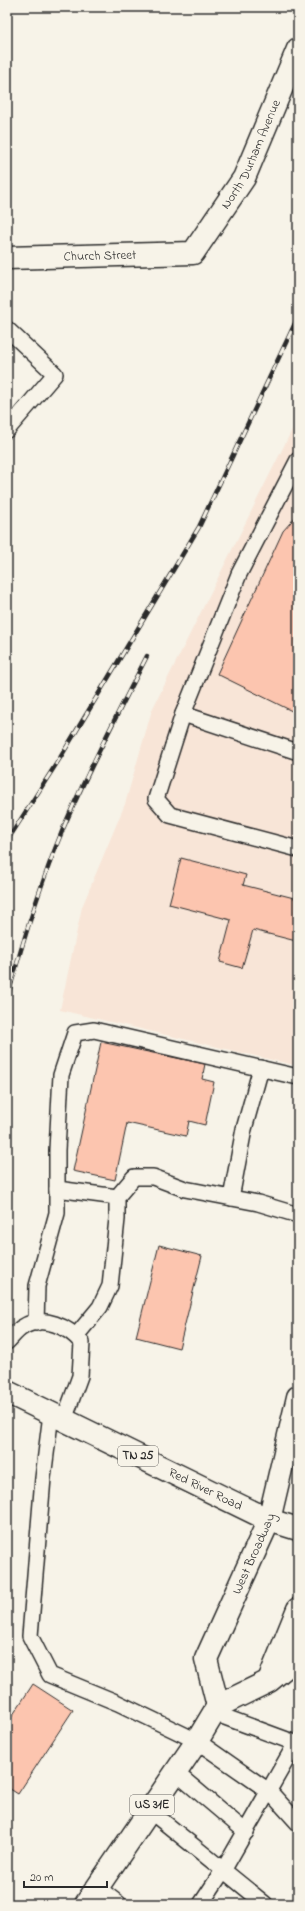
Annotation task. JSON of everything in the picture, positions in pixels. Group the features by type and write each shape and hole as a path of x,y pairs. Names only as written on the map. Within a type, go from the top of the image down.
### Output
{"main road":[{"name":"North Durham Avenue","path":"193,253 244,178 298,50"},
{"name":"Church Street","path":"7,258 193,253"},
{"name":"Red River Road","path":"7,1392 269,1520 298,1529"},
{"name":"West Broadway","path":"216,1709 206,1659 269,1520 298,1397"},
{"path":"269,1681 298,1609"},
{"path":"216,1709 269,1681 298,1658"},
{"name":"US 31E","path":"91,1895 197,1741 216,1709"}],"lane":[{"path":"7,329 54,374 7,430"},
{"path":"298,460 239,574 183,714 156,799 170,815 298,849"},
{"path":"183,714 298,752"},
{"path":"36,1323 37,1286 57,1213 57,1150 61,1075 75,1033 94,1030 298,1077"},
{"path":"231,1198 244,1129 261,1068"},
{"path":"76,1336 100,1307 110,1286 117,1219 117,1197 134,1177 153,1177 185,1189 258,1203 298,1215"},
{"path":"57,1189 117,1197"},
{"path":"7,1342 24,1326 46,1321 72,1332 82,1343 80,1376 57,1417 43,1478 30,1636 50,1675 118,1703 197,1741 270,1792 298,1823"},
{"path":"201,1904 224,1869 297,1744 216,1709"},
{"path":"175,1772 246,1832"},
{"path":"149,1810 224,1869 265,1904"},
{"path":"91,1895 119,1904"}],"shaded area":[{"path":"298,418 298,1066 60,1010 82,907 125,804 152,710"}],"building":[{"path":"298,514 298,714 217,674 283,531"},
{"path":"181,858 246,875 243,885 298,899 295,912 298,913 298,932 296,941 253,930 242,968 220,962 231,920 169,904"},
{"path":"101,1042 205,1064 202,1079 214,1082 205,1125 189,1121 186,1136 127,1123 115,1180 73,1171"},
{"path":"159,1245 202,1256 179,1348 136,1337"},
{"path":"33,1684 73,1710 18,1794 7,1787 7,1724"}],"railway":[{"path":"7,841 60,758 199,527 298,317"},
{"path":"7,999 32,913 63,829 93,763 147,656"}]}
